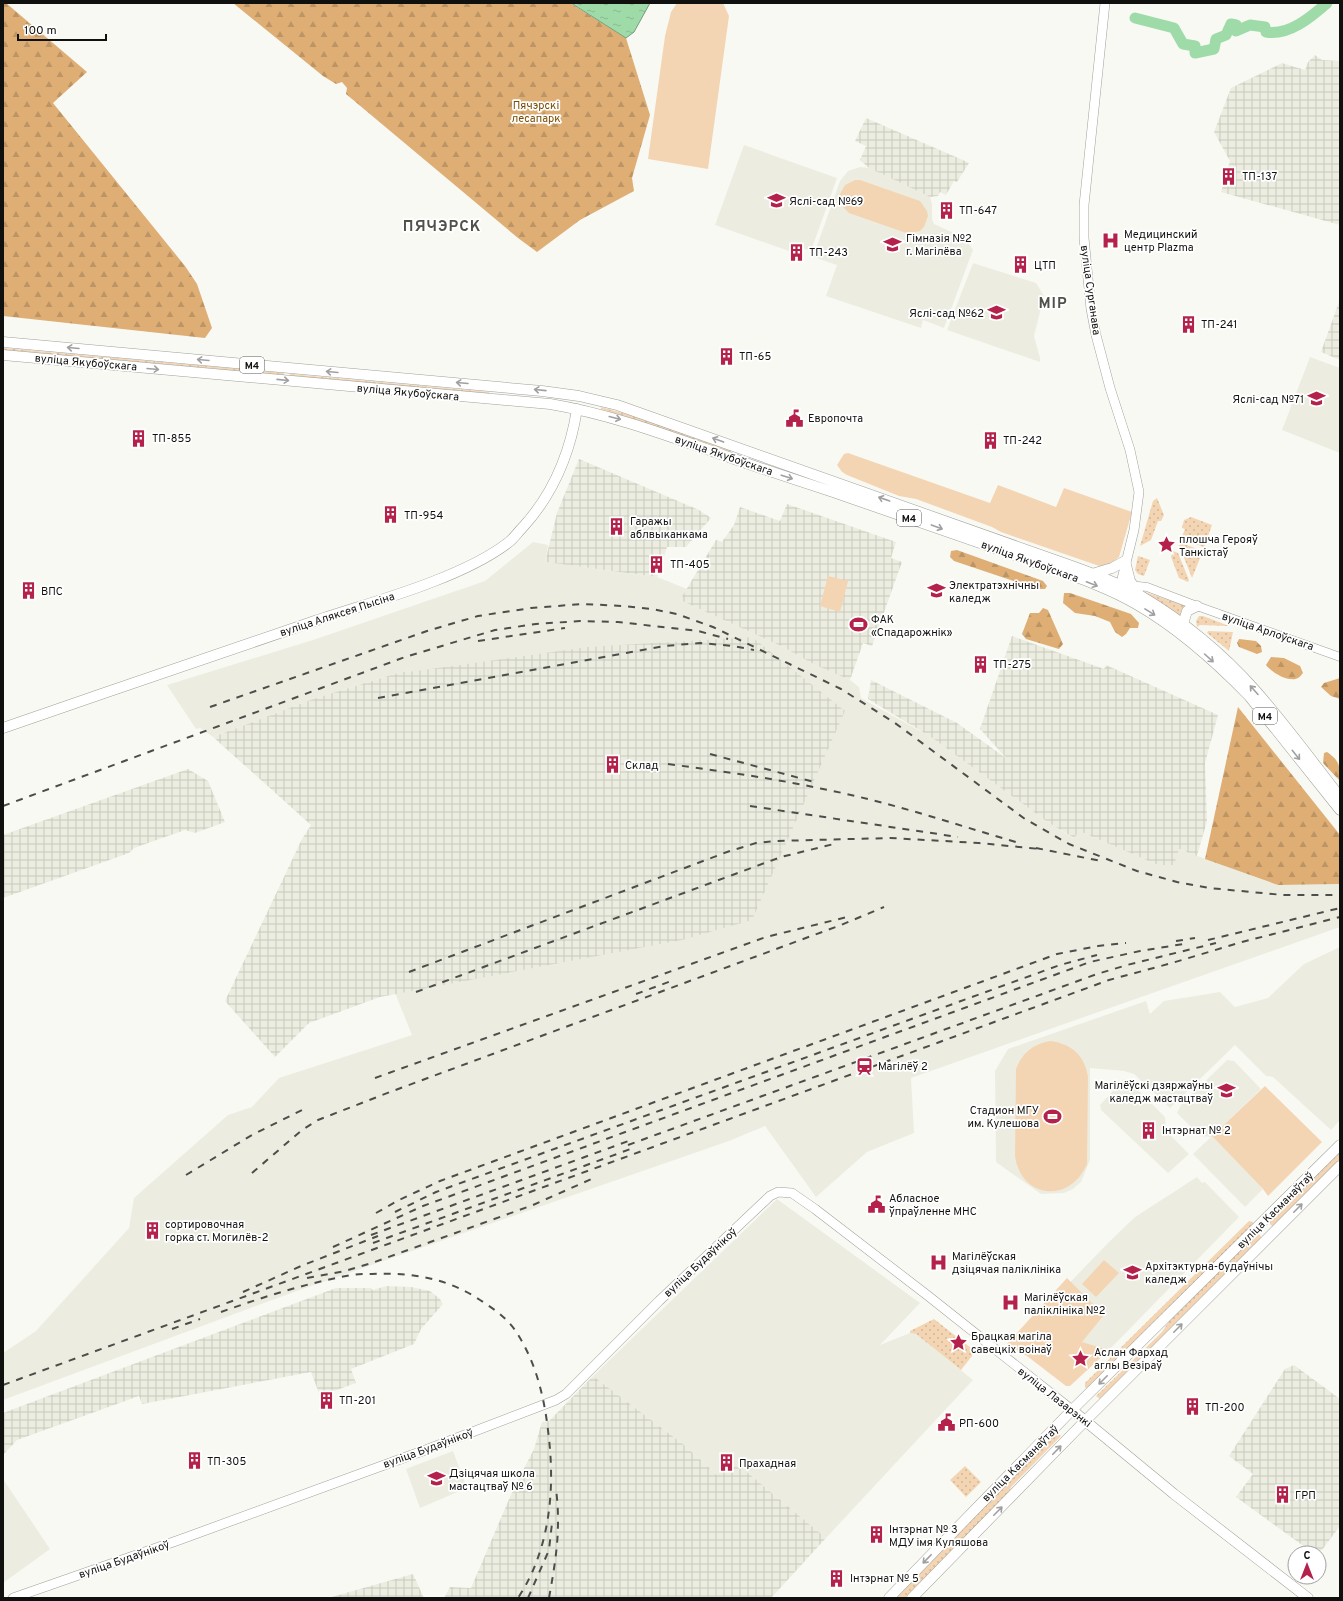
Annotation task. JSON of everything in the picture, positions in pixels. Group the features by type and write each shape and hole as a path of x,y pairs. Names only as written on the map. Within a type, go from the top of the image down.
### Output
{"main road":[{"name":"вуліца Сурганава","path":"1105,3 1084,205 1084,238 1091,309 1096,335 1110,388 1130,450 1139,492 1135,524 1119,590"},
{"name":"вуліца Якубоўскага","path":"3,342 501,386 579,396 617,405 646,415 1092,574 1119,590 1143,608 1181,628 1249,696 1340,810"},
{"name":"вуліца Якубоўскага","path":"3,355 540,403 577,409 625,421 764,470 1119,590 1141,596 1231,666 1254,689 1340,797"},
{"name":"вуліца Аляксея Пысіна","path":"3,728 410,590 452,574 490,555 510,541 538,509 547,496 561,466 571,439 579,396"},
{"path":"1092,574 1112,568 1125,561 1128,574 1133,585 1141,596"},
{"path":"1181,628 1188,612 1197,606"},
{"name":"вуліца Касманаўтаў","path":"889,1598 1072,1410 1340,1145"},
{"name":"вуліца Касманаўтаў","path":"912,1598 1085,1421 1340,1166"},
{"name":"вуліца Лазарэнкі","path":"778,1192 792,1193 815,1209 927,1295 1072,1410 1174,1494 1308,1598"},
{"name":"вуліца Будаўнікоў","path":"13,1598 179,1540 428,1449 556,1400 566,1394 659,1300 770,1196 778,1192"}],"street":[{"name":"вуліца Арлоўскага","path":"1119,590 1133,585 1147,587 1340,657"}],"shaded area":[{"path":"677,3 723,3 729,16 708,169 648,159 665,36 671,12"},
{"path":"1315,55 1322,60 1340,61 1340,225 1221,192 1230,161 1214,132 1231,88 1282,63 1305,70 1308,62"},
{"path":"866,118 969,163 957,182 954,181 946,195 940,192 938,196 930,197 869,168 860,160 866,146 855,141"},
{"name":"Яслі-сад №69","path":"744,145 837,178 811,251 791,244 789,251 715,225"},
{"name":"Гімназія №2 г. Магілёва","path":"860,167 869,168 930,197 932,204 932,219 934,224 965,238 973,250 944,328 923,320 921,328 826,296 837,265 813,257 840,181 848,171"},
{"path":"855,180 860,180 920,201 927,211 928,216 924,227 920,231 909,234 849,213 841,205 840,194 845,185"},
{"name":"Яслі-сад №62","path":"973,263 1036,283 1044,296 1034,336 1040,362 947,330"},
{"path":"1340,299 1340,360 1321,352"},
{"path":"3,348 284,373 284,375 3,350"},
{"name":"Яслі-сад №71","path":"1310,357 1340,368 1340,453 1282,430"},
{"path":"290,374 489,392 489,394 290,376"},
{"path":"601,407 644,419 732,450 731,452 601,409"},
{"path":"848,453 990,503 998,485 1056,507 1064,488 1132,512 1119,557 1105,568 1001,532 992,527 916,499 899,496 842,472 837,465 844,454"},
{"path":"579,459 699,510 711,518 686,547 667,547 657,577 545,562 557,513"},
{"path":"1157,498 1164,515 1161,521 1158,521 1151,540 1140,546 1153,501"},
{"path":"787,504 896,542 891,558 902,562 872,646 863,643 850,680 815,665 783,647 680,600 716,540 722,542 734,525 740,507 780,521"},
{"path":"1191,517 1212,525 1204,547 1181,539 1185,529 1182,528 1184,520"},
{"path":"533,542 548,545 545,562 657,577 687,589 680,600 783,647 815,665 850,680 859,687 861,698 931,737 1049,823 1073,838 1079,831 1158,865 1178,849 1278,885 1340,884 1340,927 911,1078 914,1133 867,1152 816,1197 765,1126 729,1141 294,1292 3,1400 3,1353 36,1331 129,1228 134,1198 228,1115 252,1107 279,1078 412,1035 343,864 416,671 401,672 313,699 213,737 200,728 196,729 167,685 316,639 485,581"},
{"path":"1181,543 1203,551 1192,578 1179,545"},
{"path":"1173,551 1178,553 1189,580 1188,582 1179,578 1171,557"},
{"path":"1138,556 1150,560 1144,576 1138,574 1135,570"},
{"path":"828,576 848,581 840,612 820,606"},
{"path":"1142,591 1186,606 1182,609 1182,617"},
{"path":"1199,616 1203,616 1229,626 1200,625 1197,627 1196,621"},
{"path":"1208,631 1233,632 1229,651 1207,633"},
{"path":"1012,636 1104,669 1106,665 1218,715 1205,763 1207,821 1197,856 1179,849 1174,865 1158,865 1079,831 1074,838 1049,823 931,737 868,699 871,680 957,723 1006,758 980,729"},
{"path":"752,637 845,711 752,920 682,940 380,997 309,1023 275,1057 225,1001 302,839 311,825 213,737 313,699 401,672 588,647"},
{"path":"188,769 208,781 225,822 195,833 185,830 134,848 129,853 3,898 3,835"},
{"path":"1340,947 1340,1120 1331,1130 1273,1077 1266,1076 1235,1045 1170,1108 1134,1074 1124,1071 1090,1068 1090,1160 1081,1182 1073,1189 1064,1193 1041,1194 996,1162 995,1071 1008,1049 1146,1001 1150,1014 1164,1001 1220,992 1235,1007 1268,998 1304,964"},
{"name":"Стадион МГУ им. Кулешова","path":"1051,1041 1071,1048 1081,1057 1084,1063 1088,1077 1087,1164 1079,1177 1069,1186 1058,1190 1047,1191 1036,1188 1026,1181 1019,1170 1015,1156 1016,1069 1025,1053 1039,1044"},
{"path":"1227,1060 1234,1061 1261,1089 1212,1136 1263,1189 1245,1207 1193,1154 1211,1137 1200,1136 1177,1113 1181,1105"},
{"path":"1124,1079 1127,1079 1165,1117 1166,1131 1189,1154 1168,1173 1101,1110 1100,1105"},
{"path":"1265,1086 1322,1142 1268,1196 1212,1136"},
{"path":"1340,1152 1340,1161 1275,1225 1272,1226 1270,1221"},
{"name":"Архітэктурна-будаўнічы каледж","path":"1197,1177 1202,1183 1205,1182 1239,1217 1109,1350 1081,1342 1050,1303 1135,1217"},
{"path":"777,1199 920,1303 880,1345 910,1333 916,1334 973,1380 826,1538 730,1458 717,1475 683,1444 593,1376"},
{"path":"1249,1221 1253,1222 1253,1225 1087,1389 1085,1387 1085,1383"},
{"path":"1257,1234 1260,1235 1262,1239 1100,1399 1096,1396 1162,1332 1170,1320"},
{"path":"1104,1260 1119,1273 1096,1297 1082,1284"},
{"path":"1067,1278 1104,1315 1082,1342 1109,1350 1070,1386 1066,1386 1027,1356 1007,1344"},
{"path":"387,1286 411,1287 430,1291 440,1299 443,1304 421,1329 414,1344 351,1369 356,1383 320,1396 311,1372 142,1404 139,1396 17,1440 3,1455 3,1413 336,1288 371,1288 372,1290"},
{"path":"934,1319 971,1348 972,1356 961,1370 916,1334 910,1333 910,1331"},
{"path":"1294,1365 1340,1399 1340,1526 1326,1545 1302,1545 1236,1497 1253,1474 1229,1456 1285,1369"},
{"path":"593,1376 683,1444 717,1475 730,1458 826,1538 771,1598 444,1598 450,1587 471,1588 513,1490 534,1449 542,1422 549,1421"},
{"path":"1057,1432 1061,1436 1012,1486 1005,1497 905,1598 893,1598"},
{"name":"Дзіцячая школа мастацтваў № 6","path":"453,1451 467,1488 420,1508 406,1469"},
{"path":"965,1466 981,1482 966,1497 950,1480"},
{"path":"3,1479 50,1549 3,1583"},
{"path":"413,1574 424,1598 328,1598"}],"green space":[{"path":"3,3 6,3 87,72 53,103 185,266 197,284 212,328 205,338 3,316"},
{"name":"Пячэрскі лесапарк","path":"233,3 570,3 626,38 650,115 632,178 634,191 580,220 537,252 518,238 346,94 347,88 342,82 336,84 323,76"},
{"path":"957,550 1043,581 1047,586 1045,589 1037,589 954,561 950,557 951,551"},
{"path":"1064,593 1070,593 1131,614 1139,623 1138,628 1130,628 1122,637 1115,632 1110,622 1095,616 1075,613 1063,603"},
{"path":"1043,608 1048,610 1063,644 1059,649 1026,639 1022,634 1030,613 1039,613"},
{"path":"1239,639 1256,641 1261,646 1262,652 1257,654 1239,647 1237,643"},
{"path":"1271,657 1284,658 1300,666 1303,673 1299,678 1294,679 1280,676 1266,665"},
{"path":"1340,678 1340,699 1331,696 1321,687 1324,683"},
{"path":"1238,707 1340,835 1340,884 1278,885 1205,859"},
{"path":"1327,752 1337,761 1340,771 1340,781 1323,763 1324,753"}],"water":[{"path":"571,3 650,3 634,32 626,38"}],"waterway":[{"path":"1135,18 1174,28 1183,44 1195,46 1195,53 1214,49 1216,39 1226,35 1231,24 1236,25 1236,31 1250,25 1265,27 1266,32 1283,31 1307,19 1327,3"}],"railway":[{"path":"210,707 427,631 478,616 531,608 583,604 652,609 677,614 713,627 841,689 895,723 1025,819 1069,844 1137,871 1177,882 1209,888 1283,895 1340,895"},
{"path":"3,806 405,657 495,630 536,624 580,621 618,622 698,631 728,639"},
{"path":"478,641 565,628"},
{"path":"378,698 665,646 700,643 733,646 754,650"},
{"path":"710,754 818,783"},
{"path":"668,764 765,778 848,794 1019,843"},
{"path":"750,806 958,837"},
{"path":"409,972 727,852 756,843 775,841 890,838 979,843 1040,849"},
{"path":"416,992 781,857 838,843"},
{"path":"1036,848 1101,861"},
{"path":"252,1173 302,1130 318,1120 841,925 884,907"},
{"path":"1208,940 1340,908"},
{"path":"375,1078 766,937 847,917"},
{"path":"3,1385 1109,980 1242,942 1340,917"},
{"path":"1176,941 1195,938"},
{"path":"376,1213 399,1200 440,1181 1057,954 1098,946 1126,943"},
{"path":"628,1145 1097,974 1216,943"},
{"path":"333,1247 423,1206 1090,962 1140,951 1183,944"},
{"path":"395,1212 436,1192 1060,965 1097,955"},
{"path":"636,994 674,980"},
{"path":"186,1175 252,1135 304,1109"},
{"path":"371,1235 634,1139"},
{"path":"373,1243 636,1147"},
{"path":"307,1278 345,1271 372,1263 533,1205 596,1177"},
{"path":"243,1292 301,1266 378,1236"},
{"path":"221,1312 302,1286 335,1278 362,1274 403,1274 432,1279 459,1288 473,1295 494,1309 505,1319 515,1330 523,1343 539,1382 545,1410 551,1459 550,1501 543,1541 537,1561 518,1598"},
{"path":"172,1329 200,1319"},
{"path":"549,1598 554,1570 558,1531 556,1489"},
{"path":"528,1598 549,1550 552,1523"}],"place":[{"name":"ТП-137","path":"1229,176"},
{"name":"Яслі-сад №69","path":"776,201"},
{"name":"ТП-647","path":"946,210"},
{"name":"Медицинский центр Plazma","path":"1111,240"},
{"name":"Гімназія №2 г. Магілёва","path":"893,244"},
{"name":"ТП-243","path":"796,252"},
{"name":"ЦТП","path":"1021,265"},
{"name":"Яслі-сад №62","path":"997,313"},
{"name":"ТП-241","path":"1188,324"},
{"name":"ТП-65","path":"726,356"},
{"name":"Яслі-сад №71","path":"1317,399"},
{"name":"Европочта","path":"795,418"},
{"name":"ТП-855","path":"139,438"},
{"name":"ТП-242","path":"990,440"},
{"name":"ТП-954","path":"391,515"},
{"name":"Гаражы аблвыканкама","path":"617,527"},
{"name":"плошча Герояў Танкістаў","path":"1166,545"},
{"name":"ТП-405","path":"657,564"},
{"name":"ВПС","path":"28,591"},
{"name":"Электратэхнічны каледж","path":"936,591"},
{"name":"ФАК «Спадарожнік»","path":"858,625"},
{"name":"ТП-275","path":"980,664"},
{"name":"Склад","path":"612,765"},
{"name":"Магілёў 2","path":"865,1066"},
{"name":"Магілёўскі дзяржаўны каледж мастацтваў","path":"1226,1091"},
{"name":"Стадион МГУ им. Кулешова","path":"1052,1116"},
{"name":"Інтэрнат № 2","path":"1149,1130"},
{"name":"Абласное ўпраўленне МНС","path":"876,1204"},
{"name":"сортировочная горка ст. Могилёв-2","path":"152,1230"},
{"name":"Магілёўская дзіцячая паліклініка","path":"939,1262"},
{"name":"Архітэктурна-будаўнічы каледж","path":"1132,1272"},
{"name":"Магілёўская паліклініка №2","path":"1011,1303"},
{"name":"Брацкая магіла савецкіх воінаў","path":"958,1342"},
{"name":"Аслан Фархад аглы Везіраў","path":"1081,1358"},
{"name":"ТП-201","path":"326,1400"},
{"name":"ТП-200","path":"1192,1407"},
{"name":"РП-600","path":"946,1423"},
{"name":"ТП-305","path":"194,1461"},
{"name":"Прахадная","path":"726,1463"},
{"name":"Дзіцячая школа мастацтваў № 6","path":"436,1479"},
{"name":"ГРП","path":"1282,1495"},
{"name":"Інтэрнат № 3 МДУ імя Куляшова","path":"876,1535"},
{"name":"Інтэрнат № 5","path":"837,1578"}],"district":[{"name":"ПЯЧЭРСК","path":"442,226"},
{"name":"МІР","path":"1053,303"}]}
